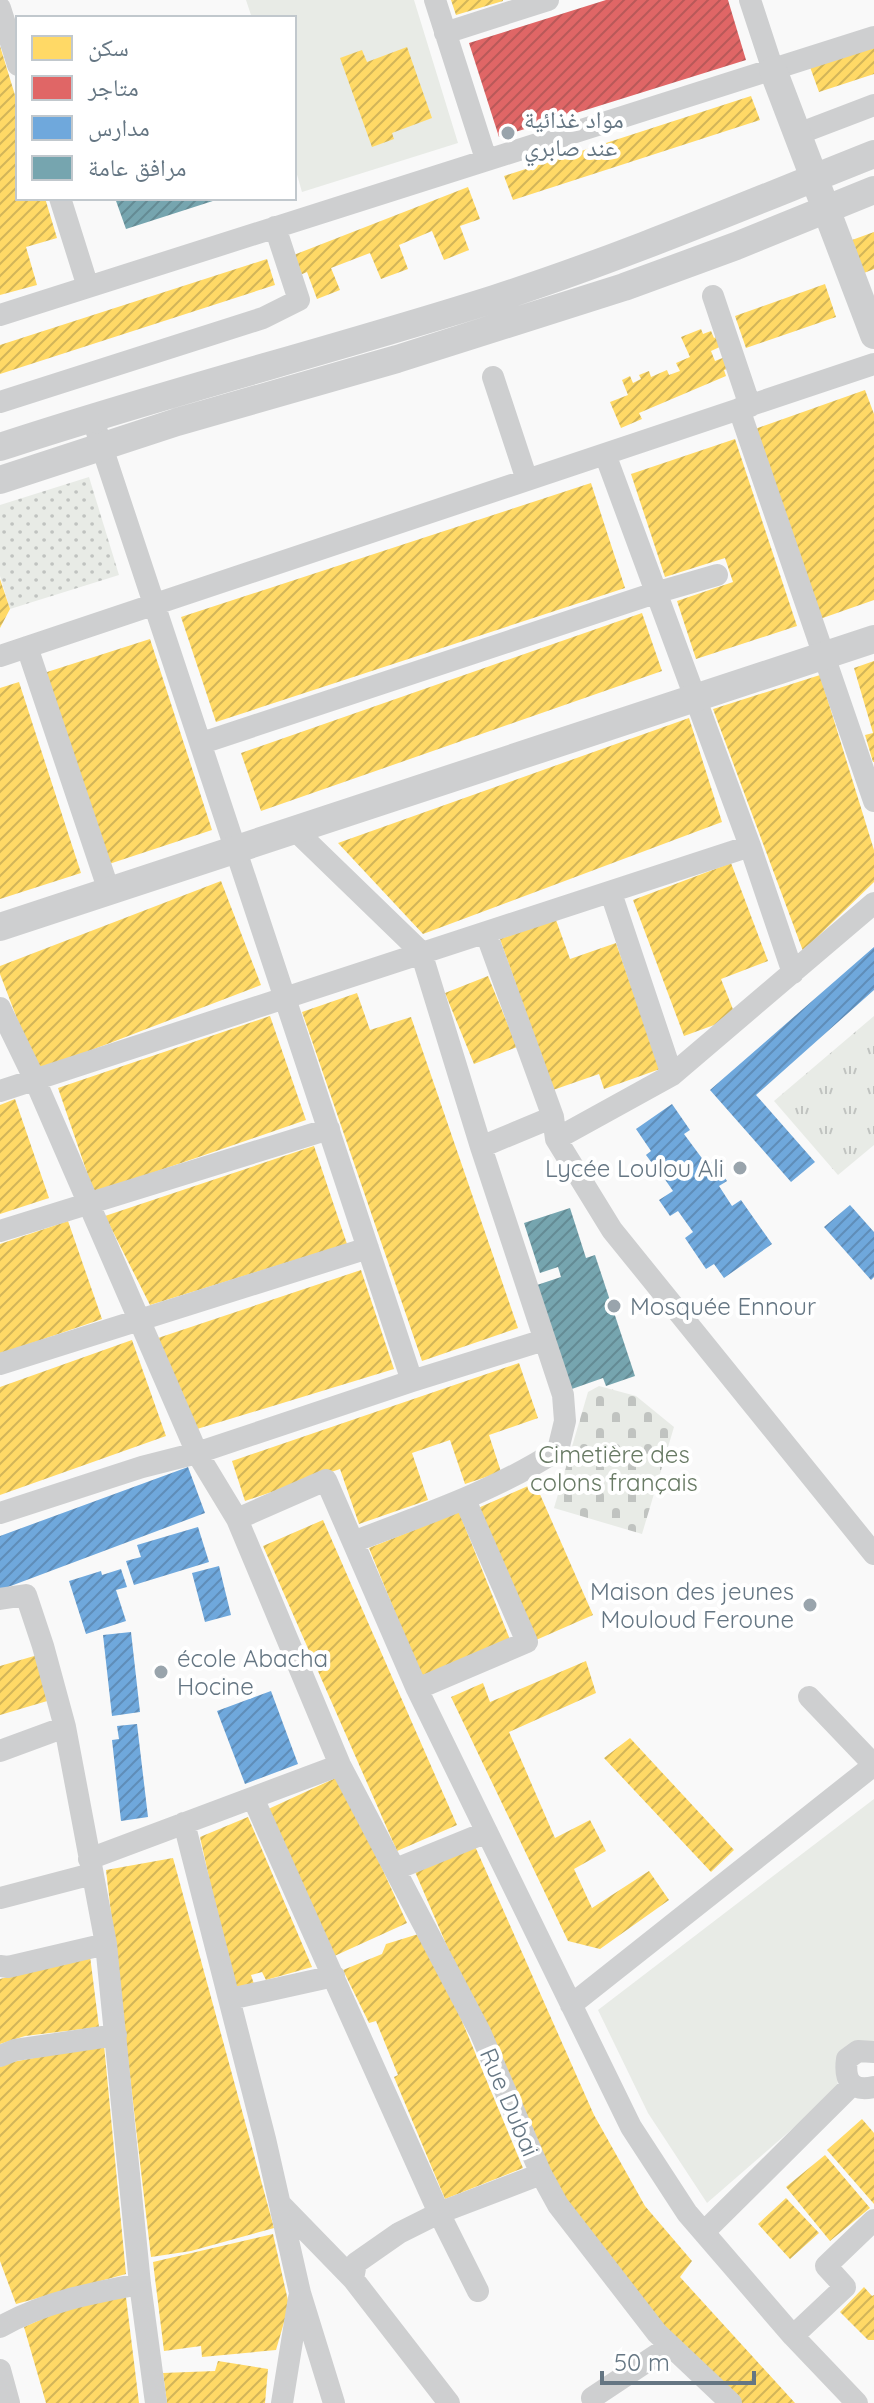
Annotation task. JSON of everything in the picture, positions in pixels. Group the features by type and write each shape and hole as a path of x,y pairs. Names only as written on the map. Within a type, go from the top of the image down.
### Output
{"street":[{"path":"435,0 486,159"},
{"path":"445,33 548,0"},
{"path":"750,0 814,178 867,296 874,335"},
{"path":"0,8 16,59"},
{"path":"0,315 874,37"},
{"path":"798,134 874,105"},
{"path":"0,447 492,299 613,259 874,154"},
{"path":"0,480 177,422 499,328 666,272 874,190"},
{"path":"61,200 88,287"},
{"path":"0,402 263,318 299,300 275,227"},
{"path":"713,296 744,407 874,801"},
{"path":"0,656 874,364"},
{"path":"493,377 527,480"},
{"path":"92,417 412,1381"},
{"path":"605,454 750,846 793,973"},
{"path":"202,743 717,575"},
{"path":"0,927 874,639"},
{"path":"27,647 109,891"},
{"path":"295,830 421,952 563,1395 565,1421 558,1450 524,1472 465,1500 353,1542"},
{"path":"0,1091 750,846"},
{"path":"611,893 672,1075"},
{"path":"481,1147 555,1128 672,1075 874,903"},
{"path":"486,933 555,1128 612,1230 874,1554"},
{"name":"Rue Dubai","path":"0,1008 35,1080 197,1453 237,1519 340,1765 480,2032 541,2174 558,2205 657,2333 731,2403"},
{"path":"0,1231 329,1129"},
{"path":"0,1364 368,1248"},
{"path":"0,1513 142,1467 197,1453 544,1340"},
{"path":"237,1519 326,1480 417,1689 631,2127 687,2213 793,2336 857,2403"},
{"path":"417,1689 527,1642 465,1500"},
{"path":"0,1599 26,1595 65,1727 106,1944 140,2284 156,2403"},
{"path":"571,2005 874,1765 809,1697"},
{"path":"0,1751 65,1727"},
{"path":"0,1898 91,1867 184,1823 340,1765"},
{"path":"253,1798 439,2213 478,2291"},
{"path":"184,1823 230,1999 300,2293 334,2403"},
{"path":"396,1869 487,1832"},
{"path":"0,1966 8,1967 106,1944"},
{"path":"230,1999 334,1976"},
{"path":"0,2056 15,2050 116,2035"},
{"path":"704,2232 863,2086 845,2073 847,2059 858,2051 874,2052"},
{"path":"353,2279 356,2263 399,2233 439,2213 541,2174"},
{"path":"280,2204 353,2279 449,2403"},
{"path":"793,2336 845,2287 826,2266 874,2220"},
{"path":"0,2327 28,2311 71,2298 140,2284"},
{"path":"282,2403 300,2293"},
{"path":"592,2398 670,2346"},
{"path":"0,2370 9,2403"}],"green space":[{"path":"246,0 414,0 458,143 302,192 296,171 296,16 251,16"},
{"path":"89,477 119,575 10,609 0,576 0,505"},
{"path":"874,1016 874,1145 838,1175 774,1101"},
{"name":"Cimetière des colons français","path":"599,1386 636,1396 674,1427 642,1534 554,1508 588,1392"},
{"path":"874,1799 874,2045 839,2069 837,2090 707,2203 648,2113 598,2010"}],"building: سكن":[{"path":"451,0 503,0 503,1 456,15"},
{"path":"0,46 16,98 16,200 46,200 57,238 26,247 37,285 0,295"},
{"path":"874,46 874,74 819,92 810,67"},
{"path":"407,47 432,118 392,133 394,139 372,147 340,58 362,50 367,62"},
{"path":"751,96 760,120 513,200 504,176"},
{"path":"468,187 480,219 460,226 469,250 444,260 432,231 399,245 408,269 381,279 370,253 331,268 340,290 317,299 307,272 293,278 286,258"},
{"path":"874,232 874,269 864,273 852,240"},
{"path":"267,259 275,285 0,374 0,345"},
{"path":"825,284 836,317 746,348 735,316"},
{"path":"701,329 703,334 711,331 714,338 720,335 724,345 711,351 715,361 725,357 730,368 724,370 726,376 639,413 642,419 621,428 610,402 628,395 622,380 630,376 633,383 641,379 639,375 649,371 651,377 667,370 669,375 680,371 676,363 690,357 681,337"},
{"path":"865,390 874,414 874,600 817,620 749,431"},
{"path":"735,439 797,626 696,659 677,601 733,582 725,558 665,577 631,474"},
{"path":"591,483 625,588 216,722 181,617"},
{"path":"0,579 10,609 0,628"},
{"path":"642,613 662,671 261,811 241,753"},
{"path":"150,639 212,830 106,865 44,673"},
{"path":"874,661 873,762 865,735 873,733 854,668"},
{"path":"820,675 874,850 874,882 803,951 713,709"},
{"path":"19,682 81,873 0,899 0,688"},
{"path":"689,718 722,822 423,934 338,843"},
{"path":"731,863 768,961 721,979 736,1017 684,1036 633,900"},
{"path":"221,881 261,985 37,1071 0,974 0,966"},
{"path":"556,920 570,959 616,943 660,1069 604,1089 599,1074 553,1090 500,939"},
{"path":"488,976 517,1047 474,1064 445,993"},
{"path":"357,993 370,1030 411,1017 518,1328 422,1361 302,1012"},
{"path":"270,1016 306,1120 94,1193 58,1088"},
{"path":"15,1099 49,1198 0,1214 0,1105"},
{"path":"314,1146 347,1244 150,1305 105,1216"},
{"path":"68,1221 102,1319 0,1354 0,1244"},
{"path":"361,1270 394,1369 197,1429 152,1340"},
{"path":"132,1340 166,1436 0,1495 0,1387"},
{"path":"519,1363 538,1418 489,1435 501,1472 465,1484 450,1440 412,1453 428,1500 359,1524 340,1469 245,1501 232,1461"},
{"path":"535,1483 593,1615 536,1640 478,1508"},
{"path":"459,1512 511,1642 422,1679 369,1548"},
{"path":"323,1520 457,1825 397,1851 263,1546"},
{"path":"41,1654 54,1699 0,1715 0,1666"},
{"path":"586,1661 596,1693 509,1732 555,1838 590,1820 606,1851 574,1869 592,1908 649,1871 669,1900 600,1949 568,1941 451,1697 483,1683 490,1702"},
{"path":"630,1738 734,1850 711,1872 604,1758"},
{"path":"340,1776 407,1923 330,1958 264,1811"},
{"path":"248,1817 312,1967 266,1980 262,1972 251,1975 256,1990 235,1995 200,1837"},
{"path":"474,1844 594,2115 645,2206 692,2261 680,2277 795,2403 735,2403 681,2350 559,2192 413,1867"},
{"path":"173,1858 274,2228 191,2251 151,2257 106,1870"},
{"path":"425,1932 523,2168 445,2199 394,2077 398,2075 376,2021 369,2023 343,1970 382,1954 386,1944"},
{"path":"90,1956 99,2027 25,2036 0,2044 0,1979"},
{"path":"104,2045 126,2274 16,2304 0,2261 0,2067 12,2062"},
{"path":"862,2119 874,2133 874,2204 827,2150"},
{"path":"825,2155 870,2208 830,2241 786,2187"},
{"path":"786,2198 819,2233 790,2259 758,2224"},
{"path":"273,2234 289,2305 276,2350 202,2357 201,2346 164,2351 153,2262"},
{"path":"864,2287 874,2295 874,2340 868,2340 840,2312"},
{"path":"126,2297 139,2403 46,2403 24,2327 71,2306"},
{"path":"218,2361 268,2369 265,2403 167,2403 163,2373 215,2371"}],"building: متاجر":[{"path":"606,0 728,0 746,60 499,137 469,43"}],"building: مدارس":[{"path":"874,947 874,990 756,1095 815,1162 791,1182 710,1090"},
{"path":"672,1104 690,1130 684,1134 707,1165 713,1161 727,1181 719,1186 732,1206 741,1200 772,1244 724,1278 714,1264 706,1269 685,1238 693,1232 678,1211 670,1216 659,1200 673,1191 664,1178 668,1175 660,1163 655,1167 646,1155 651,1151 636,1129"},
{"path":"850,1205 874,1232 874,1277 871,1280 824,1227"},
{"path":"188,1467 205,1513 0,1590 0,1536"},
{"path":"198,1527 209,1562 134,1585 126,1561 141,1557 137,1545"},
{"path":"219,1566 231,1615 205,1622 192,1573"},
{"path":"121,1569 127,1587 116,1590 126,1621 86,1634 69,1581 101,1571 102,1575"},
{"path":"131,1632 140,1712 112,1716 103,1635"},
{"path":"271,1691 298,1764 245,1784 217,1711"},
{"path":"137,1724 148,1817 121,1821 112,1740 119,1739 117,1726"}],"building: مرافق عامة":[{"path":"116,200 216,200 126,229"},
{"path":"570,1208 586,1258 595,1255 635,1376 606,1386 603,1378 569,1390 534,1286 561,1277 558,1267 540,1273 524,1223"}],"place":[{"name":"مواد غذائية عند صابري","path":"508,133"},
{"name":"Lycée Loulou Ali","path":"740,1168"},
{"name":"Mosquée Ennour","path":"614,1306"},
{"name":"Maison des jeunes Mouloud Feroune","path":"810,1605"},
{"name":"école Abacha Hocine","path":"161,1672"}]}
